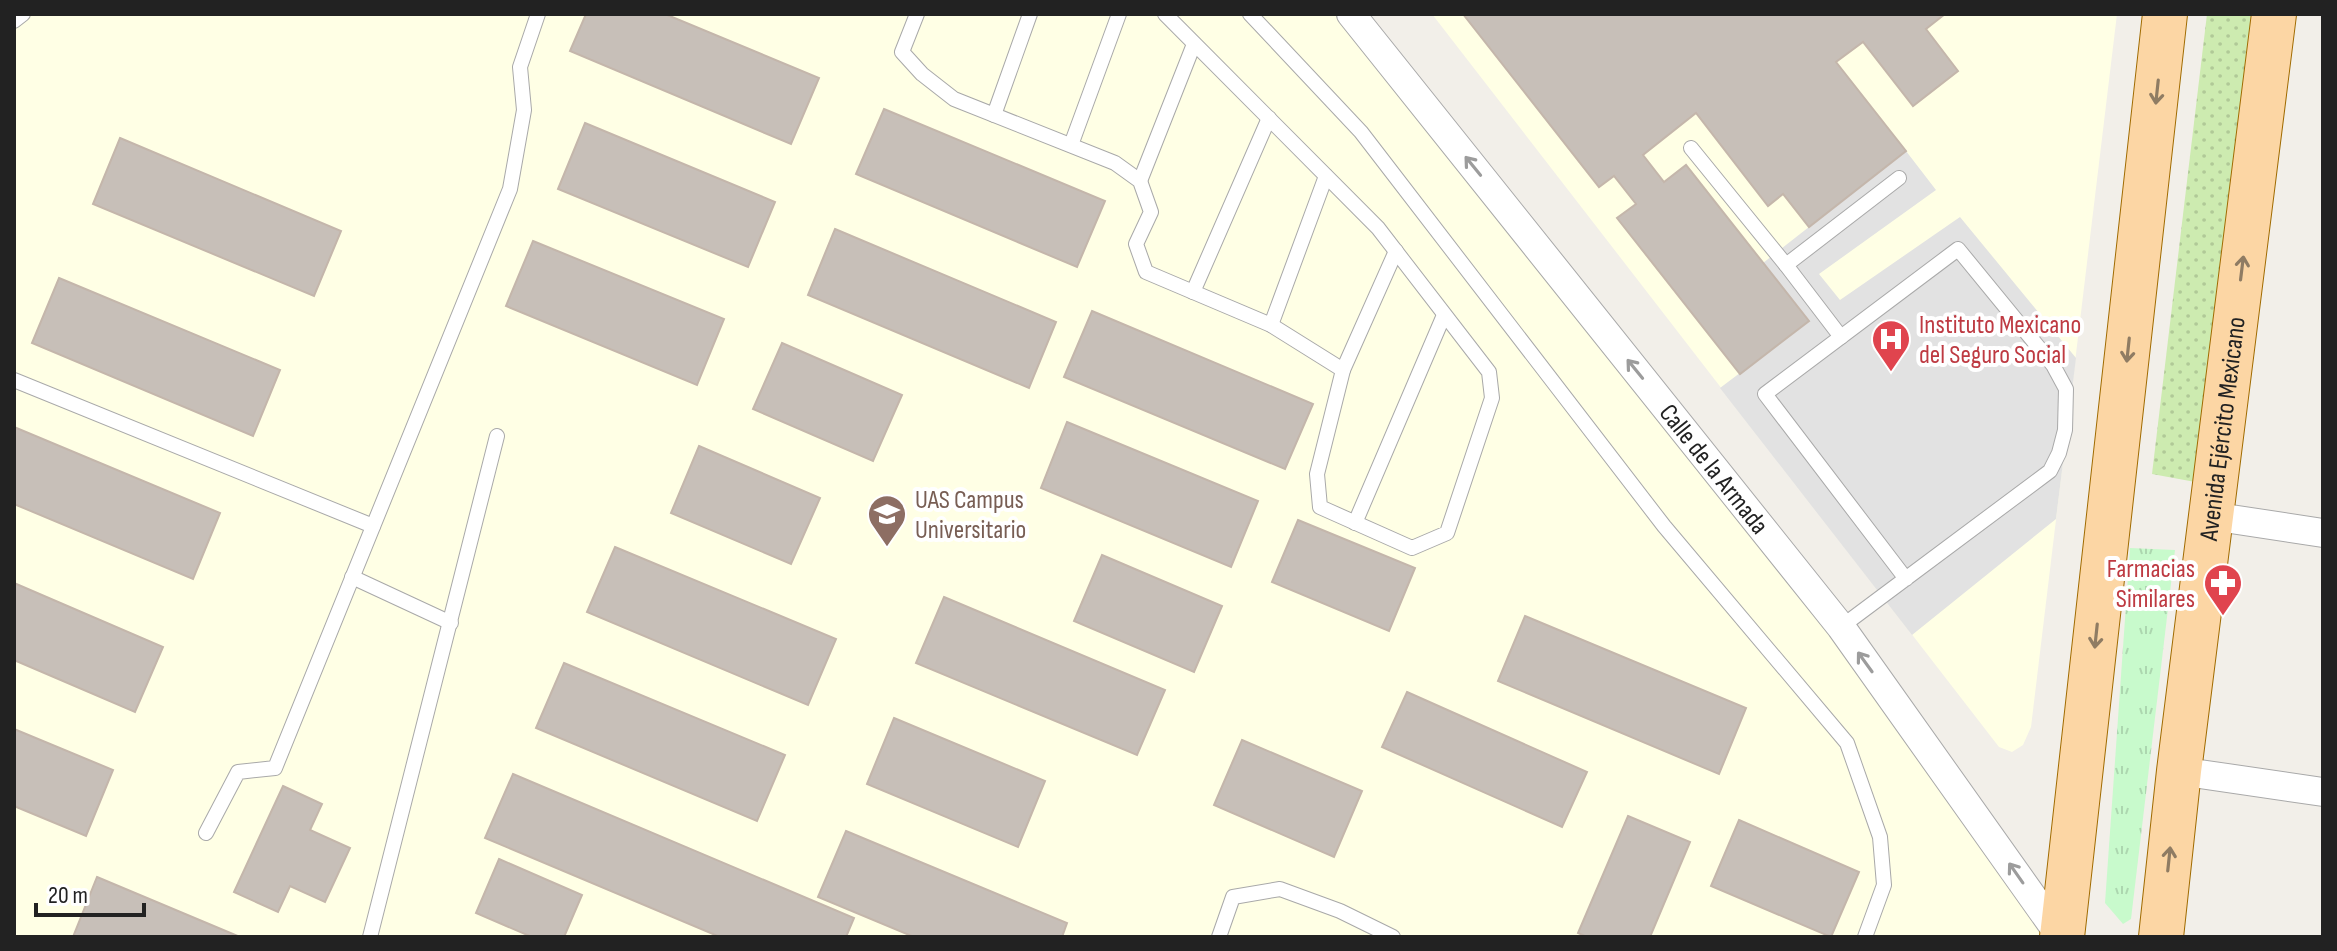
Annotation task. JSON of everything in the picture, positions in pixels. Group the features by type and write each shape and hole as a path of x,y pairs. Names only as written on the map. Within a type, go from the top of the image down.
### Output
{"main road":[{"path":"2062,937 2165,14"},
{"name":"Avenida Ejército Mexicano","path":"2161,937 2274,14"}],"street":[{"name":"Calle de la Armada","path":"1351,14 1841,627 2062,937"},
{"path":"2211,516 2323,533"},
{"path":"2179,771 2323,792"}],"lane":[{"path":"14,21 23,14"},
{"path":"206,833 238,772 275,768 510,189 524,110 520,67 538,14"},
{"path":"917,14 902,52 922,74 954,99 1115,163 1140,181 1151,212 1136,244 1146,272 1271,325 1343,370"},
{"path":"994,115 1030,14"},
{"path":"1071,145 1119,14"},
{"path":"1165,14 1378,228 1396,251 1444,315 1489,372 1492,398 1447,533 1412,548 1320,507 1317,474 1343,370 1396,251"},
{"path":"1250,14 1361,132 1664,526 1847,743 1880,837 1884,885 1865,937"},
{"path":"1140,181 1194,44"},
{"path":"1193,292 1269,118"},
{"path":"1691,148 1841,337"},
{"path":"1271,325 1326,176"},
{"path":"1786,265 1899,178"},
{"path":"1841,627 1906,579 2050,471 2059,453 2065,430 2066,389 2053,365 1958,249 1765,394 1906,579"},
{"path":"1355,523 1444,315"},
{"path":"14,380 373,526"},
{"path":"370,937 497,436"},
{"path":"352,577 451,623"},
{"path":"1219,937 1233,897 1280,889 1340,911 1393,937"}],"shaded area":[{"name":"UAS Campus Universitario","path":"14,14 1337,14 1844,653 2043,937 14,937"},
{"name":"Instituto Mexicano del Seguro Social","path":"1432,14 2117,14 2031,727 2023,745 2012,752 1999,747"},
{"path":"1906,151 1936,190 1819,274 1840,300 1960,217 2076,358 2056,519 1912,635 1720,388 1809,321 1763,263"}],"green space":[{"path":"2207,14 2254,14 2206,484 2152,474"},
{"path":"2130,548 2175,550 2131,919 2123,924 2105,903"}],"building":[{"path":"586,14 665,14 819,78 791,144 570,51"},
{"path":"1463,14 1945,14 1926,29 1958,71 1913,106 1863,42 1836,62 1906,151 1809,227 1783,194 1768,206 1696,113 1643,155 1664,182 1686,165 1809,321 1740,374 1617,218 1636,204 1614,176 1599,187"},
{"path":"884,109 1105,201 1077,267 856,174"},
{"path":"585,123 775,202 748,267 558,189"},
{"path":"120,138 341,231 314,296 93,204"},
{"path":"835,229 1056,322 1029,388 808,295"},
{"path":"533,241 724,319 697,385 506,306"},
{"path":"59,278 280,370 253,436 32,343"},
{"path":"1092,311 1313,404 1285,469 1064,377"},
{"path":"782,343 902,395 873,461 753,409"},
{"path":"1067,422 1258,501 1231,567 1041,488"},
{"path":"14,427 220,513 193,579 14,504"},
{"path":"699,446 820,498 791,564 671,513"},
{"path":"1298,520 1415,568 1389,631 1272,582"},
{"path":"615,547 836,639 808,705 587,612"},
{"path":"1102,555 1222,606 1194,672 1074,621"},
{"path":"14,583 163,647 135,712 14,660"},
{"path":"944,597 1165,690 1137,755 916,663"},
{"path":"1525,616 1746,708 1719,774 1498,681"},
{"path":"564,663 785,755 757,821 536,728"},
{"path":"1407,692 1587,772 1562,827 1382,747"},
{"path":"894,718 1045,781 1018,847 867,784"},
{"path":"14,729 113,770 86,836 14,806"},
{"path":"1242,740 1362,791 1334,857 1214,805"},
{"path":"513,774 854,918 846,937 720,937 485,838"},
{"path":"283,786 322,804 310,830 350,848 325,902 290,886 278,912 234,892"},
{"path":"1628,816 1690,842 1650,937 1587,937 1578,933"},
{"path":"1739,820 1859,872 1831,937 1711,886"},
{"path":"846,831 1067,923 1062,937 914,937 818,897"},
{"path":"499,859 582,895 564,937 532,937 476,913"},
{"path":"97,877 240,937 73,937"}],"place":[{"name":"Instituto Mexicano del Seguro Social","path":"1891,373"},
{"name":"UAS Campus Universitario","path":"887,548"},
{"name":"Farmacias Similares","path":"2223,617"}]}
